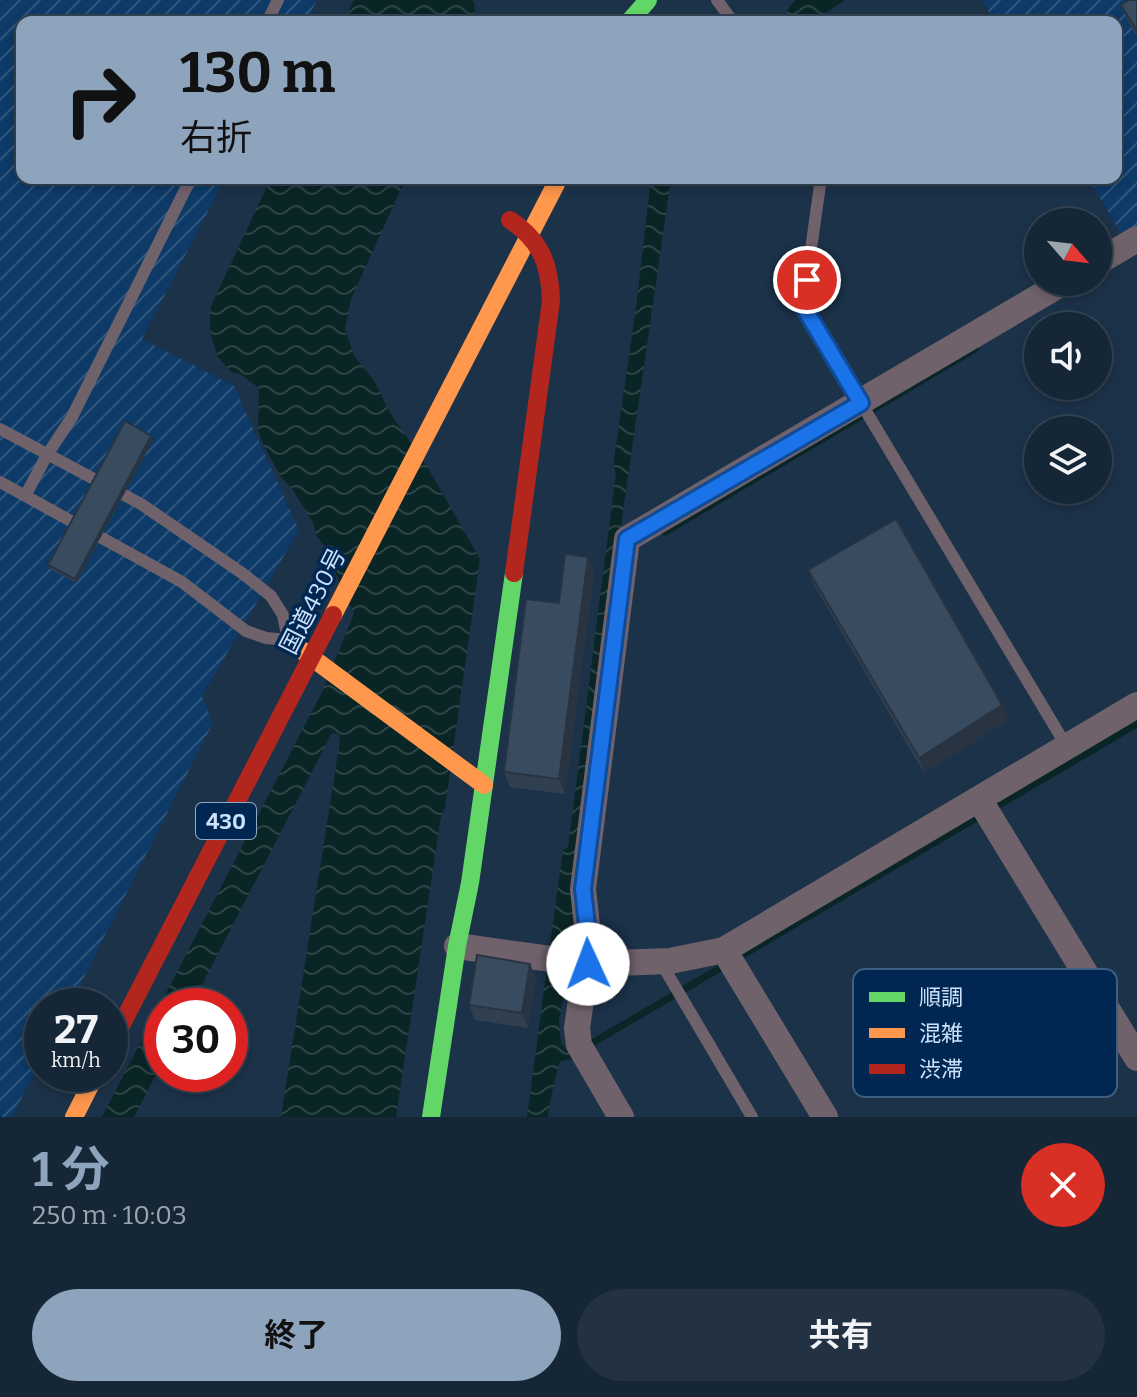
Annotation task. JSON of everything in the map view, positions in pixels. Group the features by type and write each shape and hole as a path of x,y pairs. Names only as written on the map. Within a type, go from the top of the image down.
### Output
{"main road":[{"path":"634,16 648,0"},
{"name":"国道430号","path":"128,1012 556,184"},
{"path":"431,1117 457,946 470,883 550,317 552,283 547,259 530,232 510,220"},
{"name":"国道430号","path":"285,647 301,615"},
{"path":"285,647 311,657 484,785"},
{"path":"74,1117 87,1092"}],"street":[{"path":"1112,254 1137,239"},
{"path":"621,1117 582,1050 577,1028 582,963 589,944 583,889 627,539 865,410 1042,296"},
{"path":"457,946 582,963 730,959 985,807 1067,747 1137,705"},
{"path":"985,807 1083,969"},
{"path":"730,959 825,1117"},
{"path":"1117,1025 1137,1058"}],"lane":[{"path":"25,496 72,417 188,184"},
{"path":"820,184 803,306 1067,747"},
{"path":"0,429 141,504 242,573 271,596 283,615 285,647 246,631 182,582 0,482"},
{"path":"660,961 752,1117"}],"shaded area":[{"path":"0,0 317,0 309,16 16,16 16,184 222,184 142,339 234,386 299,530 202,696 213,723 78,988 24,988 25,1092 12,1117 0,1117"},
{"path":"982,0 1137,0 1137,226 1122,235 1112,218 1112,208 1106,208 1092,184 1122,184 1122,16 991,16"}],"water":[{"path":"354,0 471,0 475,12 474,16 346,16"},
{"path":"796,0 845,0 821,16 785,16"},
{"path":"268,184 403,184 351,299 345,329 354,355 375,382 389,411 428,468 480,559 445,808 441,816 396,1117 281,1117 339,734 332,733 200,988 169,988 321,694 354,614 316,535 314,524 281,477 263,444 258,430 259,388 240,374 231,372 217,356 210,330 211,306"},
{"path":"650,184 670,184 618,546 573,951 559,1020 561,1043 575,1059 561,1061 548,1117 527,1117 563,849 568,848 616,473 613,466"},
{"path":"144,1036 144,1092 147,1092 134,1117 102,1117 115,1092 128,1092 128,1067"}],"building":[{"path":"1137,0 1137,31 1121,5"},
{"path":"125,421 151,436 75,579 48,565"},
{"path":"896,519 1002,705 919,758 808,570"},
{"path":"565,554 588,557 559,779 504,772 526,599 559,603"},
{"path":"477,955 530,964 522,1013 469,1005"}],"waterway":[{"path":"665,532 975,349"},
{"path":"587,1046 1137,724"}],"traffic: fast":[{"path":"634,16 648,0"},
{"path":"431,1117 457,946 470,883 514,573"}],"traffic: slow":[{"path":"333,615 556,184"},
{"path":"288,640 484,785"},
{"path":"74,1117 87,1092"}],"traffic: jam":[{"path":"510,220 529,236 542,254 549,276 551,301 514,573"},
{"path":"128,1012 333,615"}],"route":[{"path":"588,964 583,889 627,539 861,403 803,306 807,280"}]}
